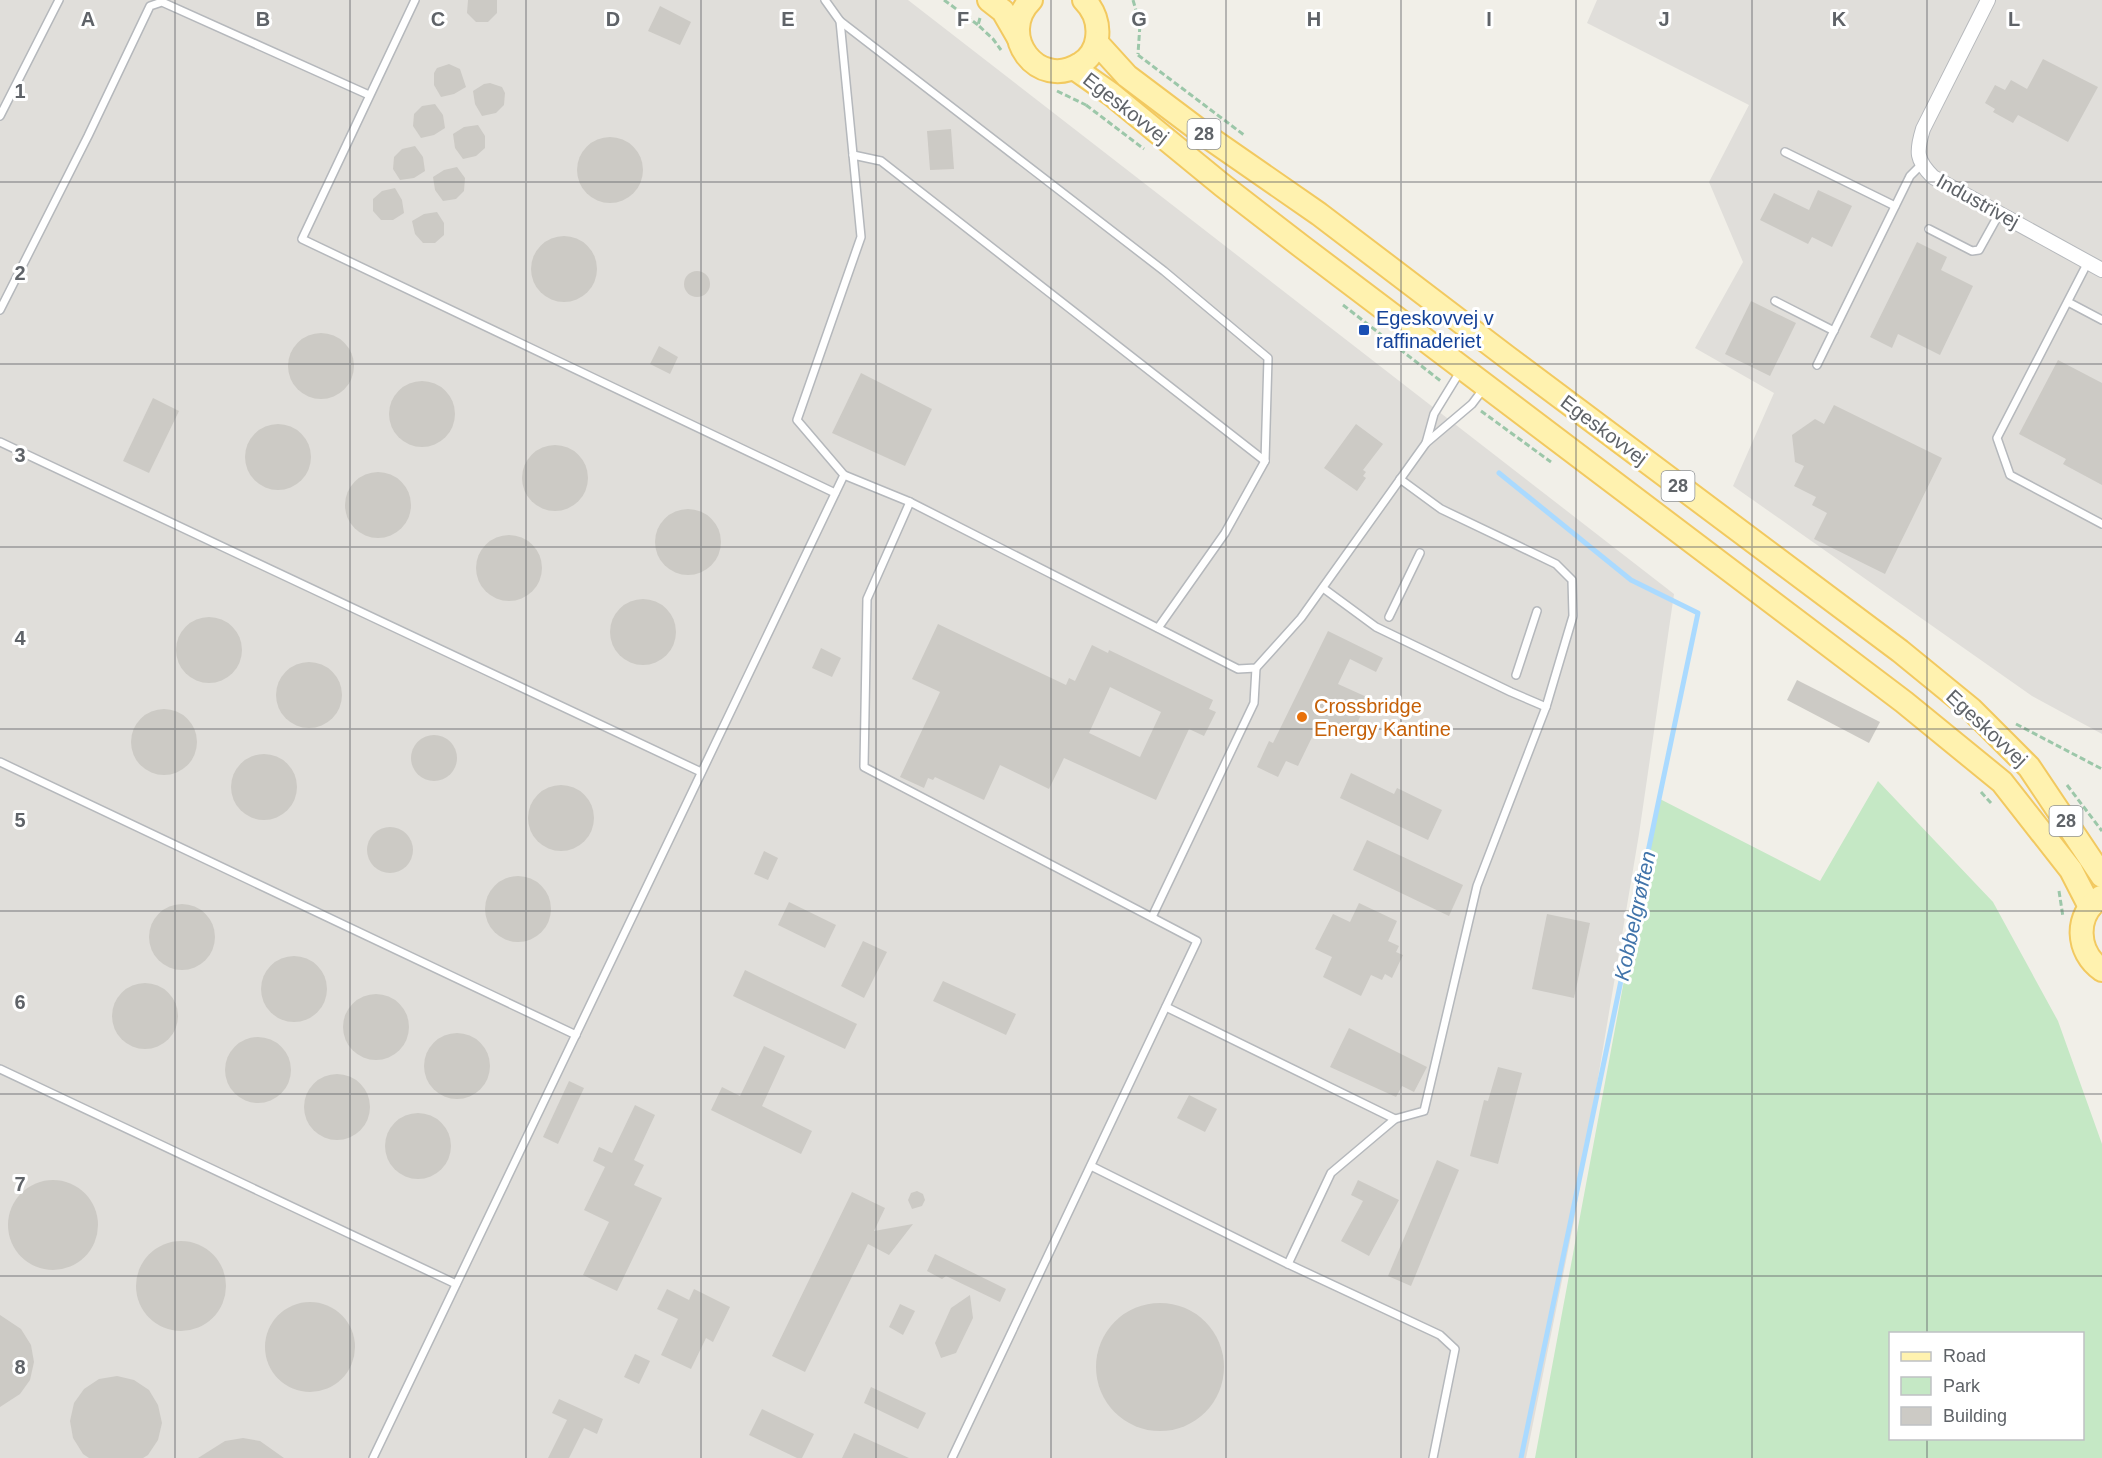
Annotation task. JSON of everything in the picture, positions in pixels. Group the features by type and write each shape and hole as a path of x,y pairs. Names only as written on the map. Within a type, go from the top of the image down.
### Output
{"main road":[{"path":"989,0 1003,11 1024,53 1036,65 1050,71 1074,68 1090,55 1096,43 1098,29 1092,9 1084,0"},
{"path":"1018,37 1018,22 1023,10 1031,0"},
{"name":"Egeskovvej","path":"1096,43 1127,76 1208,137 1329,221 1535,379 1900,651 1962,702 2029,767 2102,876"},
{"name":"Egeskovvej","path":"1074,68 1111,94 1222,185 1904,702 2001,782 2096,902"},
{"name":"28","path":"2096,902 2085,916 2081,938 2089,957 2102,970"}],"street":[{"name":"Industrivej","path":"1988,0 1923,129 1918,147 1921,165 1933,177 2102,270"}],"lane":[{"path":"0,116 60,0"},
{"path":"415,0 302,238 835,493"},
{"path":"825,0 840,21 1164,271 1268,358 1265,460 1226,533 1158,628"},
{"path":"0,310 88,136 150,6 162,2 369,95"},
{"path":"840,21 861,237 797,420 844,475 910,502 1238,669 1256,668"},
{"path":"1785,152 1895,206"},
{"path":"853,155 881,160 1265,460"},
{"path":"1817,365 1910,176 1921,165"},
{"path":"1929,230 1972,251 1979,250 1999,214"},
{"path":"2088,262 1997,438 2010,476 2102,524"},
{"path":"1775,301 1834,331"},
{"path":"2067,302 2102,320"},
{"path":"1426,443 1434,414 1462,368"},
{"path":"1152,917 1254,703 1256,668 1301,618 1426,443 1472,404 1486,386"},
{"path":"0,442 701,772"},
{"path":"373,1458 844,475"},
{"path":"1288,1264 1331,1173 1395,1119 1424,1111 1477,886 1546,706 1573,616 1572,580 1556,564 1441,509 1400,479"},
{"path":"910,502 867,599 864,767 1197,941 952,1458"},
{"path":"1389,617 1420,553"},
{"path":"1323,588 1376,627 1511,692 1546,706"},
{"path":"1516,675 1537,611"},
{"path":"0,762 576,1035"},
{"path":"1166,1007 1395,1119"},
{"path":"0,1069 456,1284"},
{"path":"1091,1166 1288,1264 1440,1335 1455,1348 1432,1458"}],"path":[{"path":"944,0 978,25"},
{"path":"1133,0 1140,24 1138,55"},
{"path":"2015,723 2102,769"}],"shaded area":[{"path":"0,0 908,0 1674,594 1639,834 1574,1221 1526,1458 0,1458"},
{"path":"1597,0 2102,0 2102,734 2032,696 1733,486 1774,393 1695,348 1743,262 1709,182 1749,105 1587,23"}],"green space":[{"path":"1878,781 1993,902 2058,1021 2102,1144 2102,1458 1535,1458 1658,798 1820,881"}],"building":[{"path":"468,0 497,0 497,13 488,22 476,22 467,13"},
{"path":"660,6 691,22 680,45 648,31"},
{"path":"2043,59 2098,87 2068,142 2018,115 2013,123 1993,112 1995,109 1985,103 1995,85 2005,90 2011,80 2027,89"},
{"path":"449,64 460,69 466,87 454,94 441,97 434,85 434,73 437,68"},
{"path":"490,83 502,87 505,93 504,105 496,113 482,116 475,104 473,91"},
{"path":"435,104 443,115 445,128 434,135 421,138 413,126 414,114 422,106"},
{"path":"478,125 485,136 485,148 476,156 463,159 455,148 453,134 464,127"},
{"path":"951,129 954,169 930,170 927,131"},
{"path":"604,137 616,137 628,142 638,152 643,170 641,183 628,198 616,203 604,203 592,198 582,188 577,176 577,164 582,152 592,142"},
{"path":"415,146 423,157 425,171 414,178 400,180 393,169 394,157 402,149"},
{"path":"457,167 465,178 464,191 456,199 443,201 435,190 433,177 444,170"},
{"path":"395,188 402,200 404,213 393,220 381,220 373,211 373,199 382,191"},
{"path":"1818,190 1852,206 1832,247 1812,237 1808,244 1760,220 1774,193 1809,210"},
{"path":"437,212 444,223 444,235 435,243 423,243 415,234 412,221 424,214"},
{"path":"558,236 570,236 582,241 592,251 597,269 595,282 582,297 570,302 558,302 546,297 536,287 531,275 531,263 536,251 546,241"},
{"path":"1917,242 1947,257 1941,270 1973,286 1940,355 1898,334 1892,348 1870,337"},
{"path":"697,271 706,275 710,284 706,293 697,297 688,293 684,284 688,275"},
{"path":"1751,301 1796,323 1770,376 1725,354"},
{"path":"315,333 327,333 339,338 349,348 354,366 352,379 339,394 327,399 315,399 303,394 293,384 288,372 288,360 293,348 303,338"},
{"path":"659,346 678,357 670,374 650,364"},
{"path":"2058,360 2102,383 2102,485 2063,464 2066,459 2019,434"},
{"path":"861,373 932,409 905,466 832,433"},
{"path":"416,381 428,381 440,386 450,396 455,414 453,427 440,442 428,447 416,447 404,442 394,432 389,420 389,408 394,396 404,386"},
{"path":"153,398 179,411 149,473 123,461"},
{"path":"1834,405 1942,458 1885,574 1814,539 1827,513 1812,505 1816,497 1794,486 1804,466 1795,462 1792,435 1815,419 1824,424"},
{"path":"272,424 284,424 296,429 306,439 311,457 309,470 296,485 284,490 272,490 260,485 250,475 245,463 245,451 250,439 260,429"},
{"path":"1356,424 1383,444 1363,470 1366,472 1363,476 1366,478 1357,491 1324,468"},
{"path":"549,445 561,445 573,450 583,460 588,478 586,491 573,506 561,511 549,511 537,506 527,496 522,484 522,472 527,460 537,450"},
{"path":"372,472 384,472 396,477 406,487 411,505 409,518 396,533 384,538 372,538 360,533 350,523 345,511 345,499 350,487 360,477"},
{"path":"682,509 694,509 706,514 716,524 721,542 719,555 706,570 694,575 682,575 670,570 660,560 655,548 655,536 660,524 670,514"},
{"path":"503,535 515,535 527,540 537,550 542,568 540,581 527,596 515,601 503,601 491,596 481,586 476,574 476,562 481,550 491,540"},
{"path":"637,599 649,599 661,604 671,614 676,632 674,645 661,660 649,665 637,665 625,660 615,650 610,638 610,626 615,614 625,604"},
{"path":"203,617 215,617 227,622 237,632 242,650 240,663 227,678 215,683 203,683 191,678 181,668 176,656 176,644 181,632 191,622"},
{"path":"938,624 1066,685 1069,678 1075,681 1092,645 1108,653 1109,650 1213,700 1209,709 1216,712 1204,736 1189,729 1156,800 1064,758 1049,789 1000,765 984,800 935,777 933,780 928,778 924,788 900,777 940,692 912,679","holes":["1110,687 1161,712 1140,757 1089,733"]},
{"path":"1328,631 1383,658 1376,672 1350,659 1338,684 1369,698 1351,736 1325,723 1321,731 1316,729 1298,766 1286,761 1278,777 1257,767 1269,741 1273,743"},
{"path":"821,648 841,658 832,677 812,668"},
{"path":"303,662 315,662 327,667 337,677 342,695 340,708 327,723 315,728 303,728 291,723 281,713 276,701 276,689 281,677 291,667"},
{"path":"1797,680 1880,722 1869,743 1787,700"},
{"path":"158,709 170,709 182,714 192,724 197,742 195,755 182,770 170,775 158,775 146,770 136,760 131,748 131,736 136,724 146,714"},
{"path":"434,735 443,736 450,742 456,749 456,767 450,774 443,780 434,781 425,780 418,774 412,767 411,758 412,749 418,742 425,736"},
{"path":"258,754 270,754 282,759 292,769 297,787 295,800 282,815 270,820 258,820 246,815 236,805 231,793 231,781 236,769 246,759"},
{"path":"1351,773 1394,794 1397,788 1442,810 1428,840 1340,798"},
{"path":"555,785 567,785 579,790 589,800 594,818 592,831 579,846 567,851 555,851 543,846 533,836 528,824 528,812 533,800 543,790"},
{"path":"390,827 399,828 407,833 412,841 412,859 407,867 399,872 390,873 381,872 373,867 368,859 367,850 368,841 373,833 381,828"},
{"path":"1367,840 1463,885 1449,916 1353,870"},
{"path":"764,851 778,858 768,880 754,874"},
{"path":"512,876 524,876 536,881 546,891 551,909 549,922 536,937 524,942 512,942 500,937 490,927 485,915 485,903 490,891 500,881"},
{"path":"789,902 836,925 825,948 778,925"},
{"path":"1359,903 1397,921 1388,941 1399,946 1396,952 1403,955 1392,978 1385,974 1382,980 1371,975 1361,996 1323,977 1332,957 1315,949 1333,914 1350,922"},
{"path":"176,904 188,904 200,909 210,919 215,937 213,950 200,965 188,970 176,970 164,965 154,955 149,943 149,931 154,919 164,909"},
{"path":"1547,914 1590,923 1574,998 1532,989"},
{"path":"863,941 887,952 864,998 841,986"},
{"path":"288,956 300,956 312,961 322,971 327,989 325,1002 312,1017 300,1022 288,1022 276,1017 266,1007 261,995 261,983 266,971 276,961"},
{"path":"745,970 857,1024 845,1049 733,996"},
{"path":"943,981 1016,1014 1006,1035 933,1001"},
{"path":"139,983 151,983 163,988 173,998 178,1016 176,1029 163,1044 151,1049 139,1049 127,1044 117,1034 112,1022 112,1010 117,998 127,988"},
{"path":"370,994 382,994 394,999 404,1009 409,1027 407,1040 394,1055 382,1060 370,1060 358,1055 348,1045 343,1033 343,1021 348,1009 358,999"},
{"path":"1349,1028 1427,1067 1414,1092 1402,1086 1396,1097 1330,1067"},
{"path":"451,1033 463,1033 475,1038 485,1048 490,1066 488,1079 475,1094 463,1099 451,1099 439,1094 429,1084 424,1072 424,1060 429,1048 439,1038"},
{"path":"252,1037 264,1037 276,1042 286,1052 291,1070 289,1083 276,1098 264,1103 252,1103 240,1098 230,1088 225,1076 225,1064 230,1052 240,1042"},
{"path":"764,1046 785,1056 762,1106 812,1131 801,1154 711,1110 722,1087 740,1096"},
{"path":"1498,1067 1522,1073 1498,1164 1470,1156 1484,1100 1488,1101"},
{"path":"331,1074 343,1074 355,1079 365,1089 370,1107 368,1120 355,1135 343,1140 331,1140 319,1135 309,1125 304,1113 304,1101 309,1089 319,1079"},
{"path":"569,1081 584,1088 558,1144 543,1137"},
{"path":"1189,1095 1217,1109 1205,1132 1177,1118"},
{"path":"635,1105 655,1115 634,1160 644,1165 634,1185 662,1198 617,1291 583,1275 609,1222 584,1210 605,1167 593,1161 599,1147 612,1153"},
{"path":"412,1113 424,1113 436,1118 446,1128 451,1146 449,1159 436,1174 424,1179 412,1179 400,1174 390,1164 385,1152 385,1140 390,1128 400,1118"},
{"path":"1437,1160 1459,1170 1411,1286 1388,1276"},
{"path":"44,1180 62,1180 78,1187 91,1200 98,1216 98,1234 91,1250 78,1263 62,1270 44,1270 28,1263 15,1250 8,1234 8,1216 15,1200 28,1187"},
{"path":"1358,1180 1399,1200 1369,1256 1341,1241 1363,1201 1351,1195"},
{"path":"917,1191 923,1194 925,1200 922,1206 912,1209 908,1200 911,1193"},
{"path":"852,1192 885,1208 874,1231 913,1224 889,1255 868,1244 805,1372 772,1356"},
{"path":"172,1241 190,1241 206,1248 219,1261 226,1277 226,1295 219,1311 206,1324 190,1331 172,1331 156,1324 143,1311 136,1295 136,1277 143,1261 156,1248"},
{"path":"935,1254 1006,1289 1000,1302 946,1276 942,1279 927,1271"},
{"path":"667,1289 689,1300 694,1289 730,1307 713,1342 706,1338 691,1369 661,1355 678,1319 657,1309"},
{"path":"970,1295 973,1318 956,1353 941,1358 935,1343 951,1308"},
{"path":"301,1302 319,1302 335,1309 348,1322 355,1338 355,1356 348,1372 335,1385 319,1392 301,1392 285,1385 272,1372 265,1356 265,1338 272,1322 285,1309"},
{"path":"1160,1303 1184,1308 1205,1322 1219,1343 1224,1367 1219,1391 1205,1412 1184,1426 1160,1431 1136,1426 1115,1412 1101,1391 1096,1367 1101,1343 1115,1322 1136,1308"},
{"path":"900,1304 915,1311 903,1335 889,1327"},
{"path":"0,1315 21,1329 31,1345 34,1362 30,1380 20,1394 0,1407"},
{"path":"635,1354 650,1361 639,1384 624,1377"},
{"path":"117,1376 134,1380 149,1390 158,1405 162,1423 158,1440 148,1455 143,1458 89,1458 83,1454 73,1438 70,1421 74,1403 84,1389 99,1379"},
{"path":"871,1387 926,1413 918,1429 864,1403"},
{"path":"559,1399 603,1419 597,1434 584,1428 569,1458 548,1458 567,1420 552,1413"},
{"path":"762,1409 814,1434 802,1458 797,1458 749,1435"},
{"path":"854,1433 909,1458 842,1458"},
{"path":"243,1438 260,1441 284,1458 198,1458 225,1441"}],"waterway":[{"name":"Kobbelgrøften","path":"1499,473 1631,580 1698,613 1521,1458"}],"place":[{"name":"Egeskovvej v raffinaderiet","path":"1364,330"},
{"name":"Crossbridge Energy Kantine","path":"1302,717"}]}
